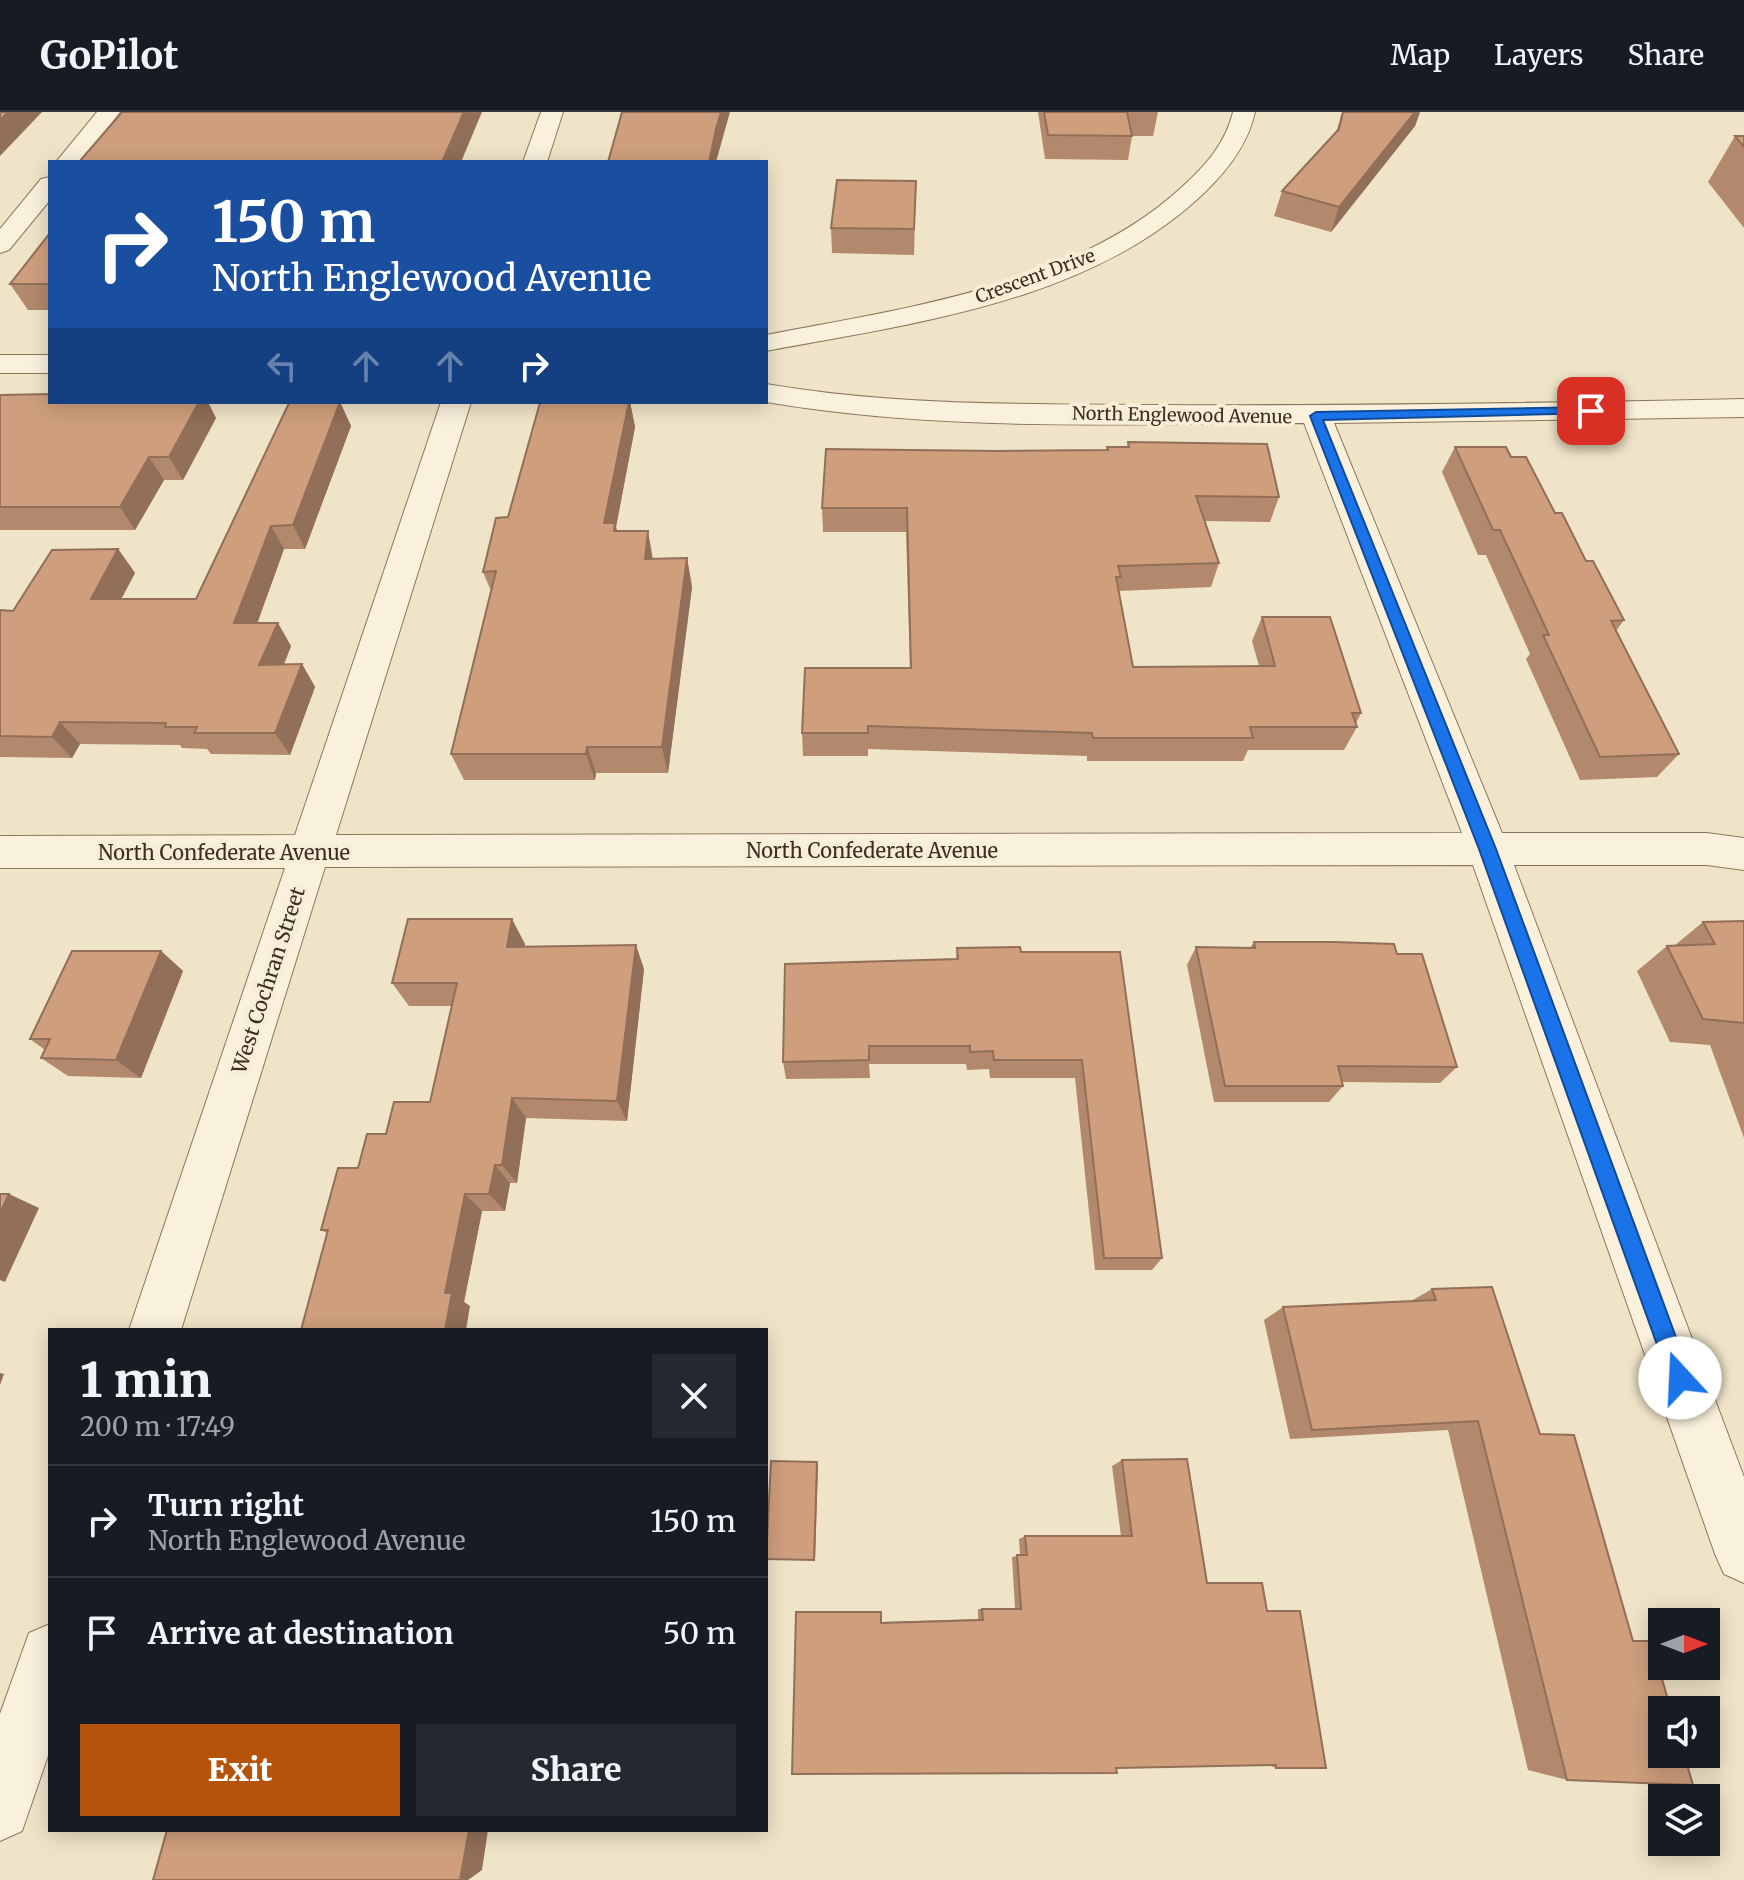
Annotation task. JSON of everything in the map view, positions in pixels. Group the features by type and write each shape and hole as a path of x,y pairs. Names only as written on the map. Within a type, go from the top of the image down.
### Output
{"street":[{"path":"70,160 109,112"},
{"path":"536,160 552,112"},
{"name":"Crescent Drive","path":"768,343 952,305 1031,281 1101,253 1156,222 1198,188 1228,154 1244,112"},
{"path":"0,245 48,186"},
{"path":"0,364 48,364"},
{"name":"North Englewood Avenue","path":"768,393 811,402 935,412 1316,416 1744,408"},
{"name":"West Cochran Street","path":"156,1328 455,404"},
{"path":"1316,416 1488,849 1744,1554"},
{"name":"North Confederate Avenue","path":"0,852 1707,849 1744,854"},
{"path":"0,1809 48,1660"}],"building":[{"path":"122,112 464,112 443,160 81,160"},
{"path":"622,112 721,112 709,160 609,160"},
{"path":"1044,112 1127,112 1132,136 1048,135"},
{"path":"1343,112 1415,112 1339,207 1282,191 1339,129"},
{"path":"1735,136 1744,136 1744,147"},
{"path":"837,180 916,181 914,229 831,228"},
{"path":"48,236 48,284 10,284"},
{"path":"48,394 48,404 198,404 169,457 149,457 120,507 0,507 0,395"},
{"path":"289,404 339,404 293,525 271,526 234,623 278,623 259,665 302,664 275,733 194,733 197,727 165,727 166,723 60,722 52,737 0,736 0,610 13,611 52,550 118,549 91,599 196,599"},
{"path":"629,404 604,523 615,523 614,531 648,531 645,559 687,558 662,747 587,747 586,754 451,754 496,571 483,572 496,518 508,517 539,406"},
{"path":"1128,442 1267,444 1279,497 1196,496 1219,563 1118,566 1121,577 1116,577 1133,667 1275,666 1262,617 1330,617 1361,713 1352,713 1357,727 1250,727 1253,738 1093,738 1092,733 868,726 868,733 802,733 805,668 911,668 907,508 822,508 826,449 1108,450 1107,447 1129,447"},
{"path":"1455,447 1506,447 1511,457 1526,457 1555,513 1562,513 1586,561 1593,561 1624,620 1611,621 1679,754 1600,757 1543,635 1549,635 1500,530 1493,530"},
{"path":"408,919 512,919 507,947 636,945 617,1101 512,1098 502,1165 495,1165 489,1194 465,1194 445,1293 452,1293 445,1328 302,1328 328,1230 321,1230 338,1168 358,1168 367,1134 386,1134 394,1102 430,1102 457,983 392,983"},
{"path":"1744,921 1744,1023 1703,1019 1667,946 1715,944 1703,922"},
{"path":"1254,942 1394,944 1397,954 1422,954 1457,1067 1338,1066 1343,1086 1225,1086 1196,947 1255,948"},
{"path":"1020,947 1021,952 1120,952 1162,1258 1104,1258 1082,1060 994,1060 993,1051 970,1052 970,1046 869,1046 869,1060 783,1062 785,964 958,959 957,948"},
{"path":"72,951 161,951 116,1060 41,1058 50,1039 30,1039"},
{"path":"0,1194 9,1194 0,1213"},
{"path":"1492,1287 1540,1434 1574,1435 1633,1641 1648,1641 1648,1680 1662,1680 1667,1696 1648,1696 1648,1768 1688,1768 1693,1784 1567,1780 1478,1421 1312,1430 1283,1307 1436,1300 1432,1289"},
{"path":"1187,1459 1207,1583 1262,1583 1267,1611 1300,1611 1326,1768 1276,1768 1276,1765 1116,1768 1117,1773 792,1774 796,1612 881,1612 881,1623 983,1620 982,1609 1021,1609 1017,1555 1027,1555 1025,1536 1132,1536 1122,1460"},
{"path":"771,1461 817,1462 814,1560 768,1559"},
{"path":"166,1832 469,1832 460,1880 153,1880"}],"route":[{"path":"1591,411 1316,416 1488,849 1680,1378"}]}
